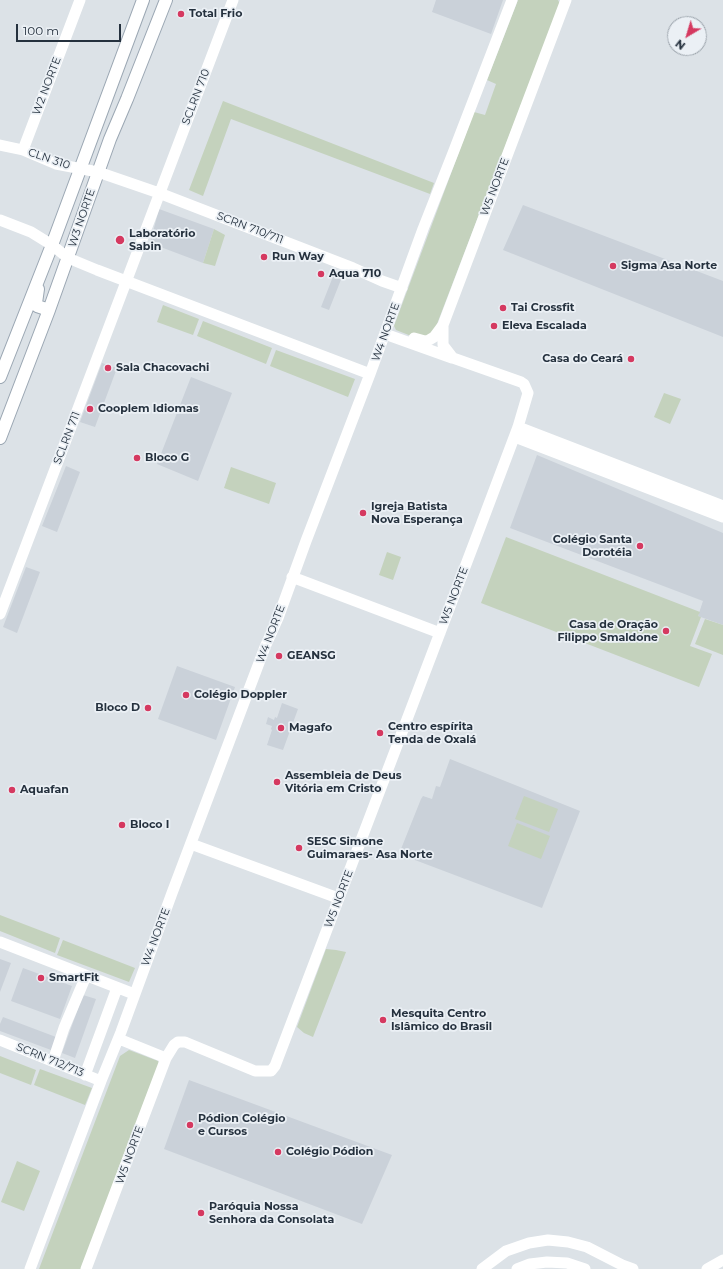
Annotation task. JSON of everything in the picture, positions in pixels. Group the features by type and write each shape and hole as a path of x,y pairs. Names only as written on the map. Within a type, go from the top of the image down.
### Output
{"main road":[{"name":"W2 NORTE","path":"23,150 80,0"},
{"name":"W3 NORTE","path":"0,377 52,245 143,0"},
{"name":"W3 NORTE","path":"0,438 49,310 98,172 166,0"},
{"name":"SCLRN 710","path":"127,282 159,193 233,0"},
{"name":"W4 NORTE","path":"30,1269 101,1081 119,1039 134,994 370,374 423,229 512,0"},
{"name":"W5 NORTE","path":"386,331 425,341 434,337 443,325 566,0"},
{"path":"116,71 113,93 126,104"},
{"path":"105,102 126,104"},
{"name":"CLN 310","path":"0,145 23,150 56,164 98,172"},
{"name":"SCRN 710/711","path":"98,172 159,193 402,288"},
{"path":"0,220 31,232 52,245 68,258 127,282 370,374"},
{"path":"41,272 36,303 37,306 49,310"},
{"name":"SCLRN 711","path":"0,614 127,282"},
{"path":"25,312 36,317 39,321 33,349"},
{"name":"W5 NORTE","path":"443,325 443,345 453,358"},
{"name":"W5 NORTE","path":"86,1269 166,1058 174,1045 178,1042 185,1042 255,1071 271,1072 275,1066 516,432 528,393 524,384 386,331"},
{"path":"516,432 723,506"},
{"path":"516,432 723,517"},
{"path":"292,577 440,633"},
{"path":"191,844 338,898"},
{"path":"0,942 134,994"},
{"path":"53,1061 64,1028 86,976"},
{"path":"85,1075 117,988"},
{"path":"119,1039 166,1058"},
{"name":"SCRN 712/713","path":"0,1040 101,1081"},
{"path":"482,1269 506,1251 529,1242 548,1240 568,1242 587,1247 632,1269"},
{"path":"710,1268 723,1260"},
{"path":"517,1269 530,1264 547,1262 567,1263 585,1269"}],"shaded area":[{"path":"436,0 503,0 491,34 432,12"},
{"name":"Sigma Asa Norte","path":"523,205 723,281 723,337 503,250"},
{"path":"159,209 214,229 203,263 150,243"},
{"path":"334,274 342,277 329,310 321,307"},
{"path":"102,363 117,368 95,427 80,422"},
{"path":"191,377 232,393 198,481 157,464"},
{"name":"Colégio Santa Dorotéia","path":"537,455 723,533 723,625 698,616 703,601 510,528"},
{"path":"66,466 80,472 57,532 42,526"},
{"path":"26,567 40,572 17,633 3,627"},
{"path":"177,666 235,687 216,740 158,719"},
{"name":"Magafo","path":"282,703 298,709 283,750 267,745 272,726 266,724 268,717 274,720 275,717 277,718"},
{"path":"450,759 580,811 542,908 399,854 421,799 423,796 432,799 436,786 440,787"},
{"path":"0,959 11,963 0,992"},
{"path":"23,968 72,986 60,1019 11,1001"},
{"path":"83,995 96,999 75,1058 62,1053"},
{"path":"3,1017 56,1037 51,1050 0,1031 0,1024"},
{"name":"Colégio Pódion","path":"189,1080 392,1155 362,1224 164,1149"}],"green space":[{"path":"518,0 558,0 559,6 432,337 424,341 396,330 394,326 474,112 485,115 496,84 487,80"},
{"path":"223,101 434,183 430,194 231,119 203,196 189,190"},
{"path":"214,229 225,235 215,266 203,263"},
{"path":"163,305 199,319 193,335 157,322"},
{"path":"203,321 272,348 266,364 197,336"},
{"path":"276,350 355,379 348,397 270,366"},
{"path":"664,393 681,399 670,424 654,417"},
{"path":"231,467 276,483 269,504 224,488"},
{"path":"506,537 700,612 698,616 701,617 690,646 712,654 699,687 481,603"},
{"path":"387,552 401,557 393,580 379,575"},
{"path":"705,619 723,625 723,655 695,644"},
{"path":"524,796 558,809 549,832 515,819"},
{"path":"517,823 550,836 541,859 508,846"},
{"path":"0,915 60,938 55,953 0,931"},
{"path":"63,940 135,968 129,982 57,955"},
{"path":"326,949 346,952 313,1037 304,1033 297,1027"},
{"path":"129,1050 158,1061 160,1065 83,1269 39,1269 120,1056"},
{"path":"0,1056 36,1070 31,1085 0,1073"},
{"path":"40,1069 92,1088 85,1105 34,1085"},
{"path":"17,1161 40,1171 24,1211 1,1202"}],"place":[{"name":"Total Frio","path":"181,14"},
{"name":"Laboratório Sabin","path":"120,240"},
{"name":"Run Way","path":"264,257"},
{"name":"Sigma Asa Norte","path":"613,266"},
{"name":"Aqua 710","path":"321,274"},
{"name":"Tai Crossfit","path":"503,308"},
{"name":"Eleva Escalada","path":"494,326"},
{"name":"Casa do Ceará","path":"631,359"},
{"name":"Sala Chacovachi","path":"108,368"},
{"name":"Cooplem Idiomas","path":"90,409"},
{"name":"Bloco G","path":"137,458"},
{"name":"Igreja Batista Nova Esperança","path":"363,513"},
{"name":"Colégio Santa Dorotéia","path":"640,546"},
{"name":"Casa de Oração Filippo Smaldone","path":"666,631"},
{"name":"GEANSG","path":"279,656"},
{"name":"Colégio Doppler","path":"186,695"},
{"name":"Bloco D","path":"148,708"},
{"name":"Magafo","path":"281,728"},
{"name":"Centro espírita Tenda de Oxalá","path":"380,733"},
{"name":"Assembleia de Deus Vitória em Cristo","path":"277,782"},
{"name":"Aquafan","path":"12,790"},
{"name":"Bloco I","path":"122,825"},
{"name":"SESC Simone Guimaraes- Asa Norte","path":"299,848"},
{"name":"SmartFit","path":"41,978"},
{"name":"Mesquita Centro Islâmico do Brasil","path":"383,1020"},
{"name":"Pódion Colégio e Cursos","path":"190,1125"},
{"name":"Colégio Pódion","path":"278,1152"},
{"name":"Paróquia Nossa Senhora da Consolata","path":"201,1213"}]}
